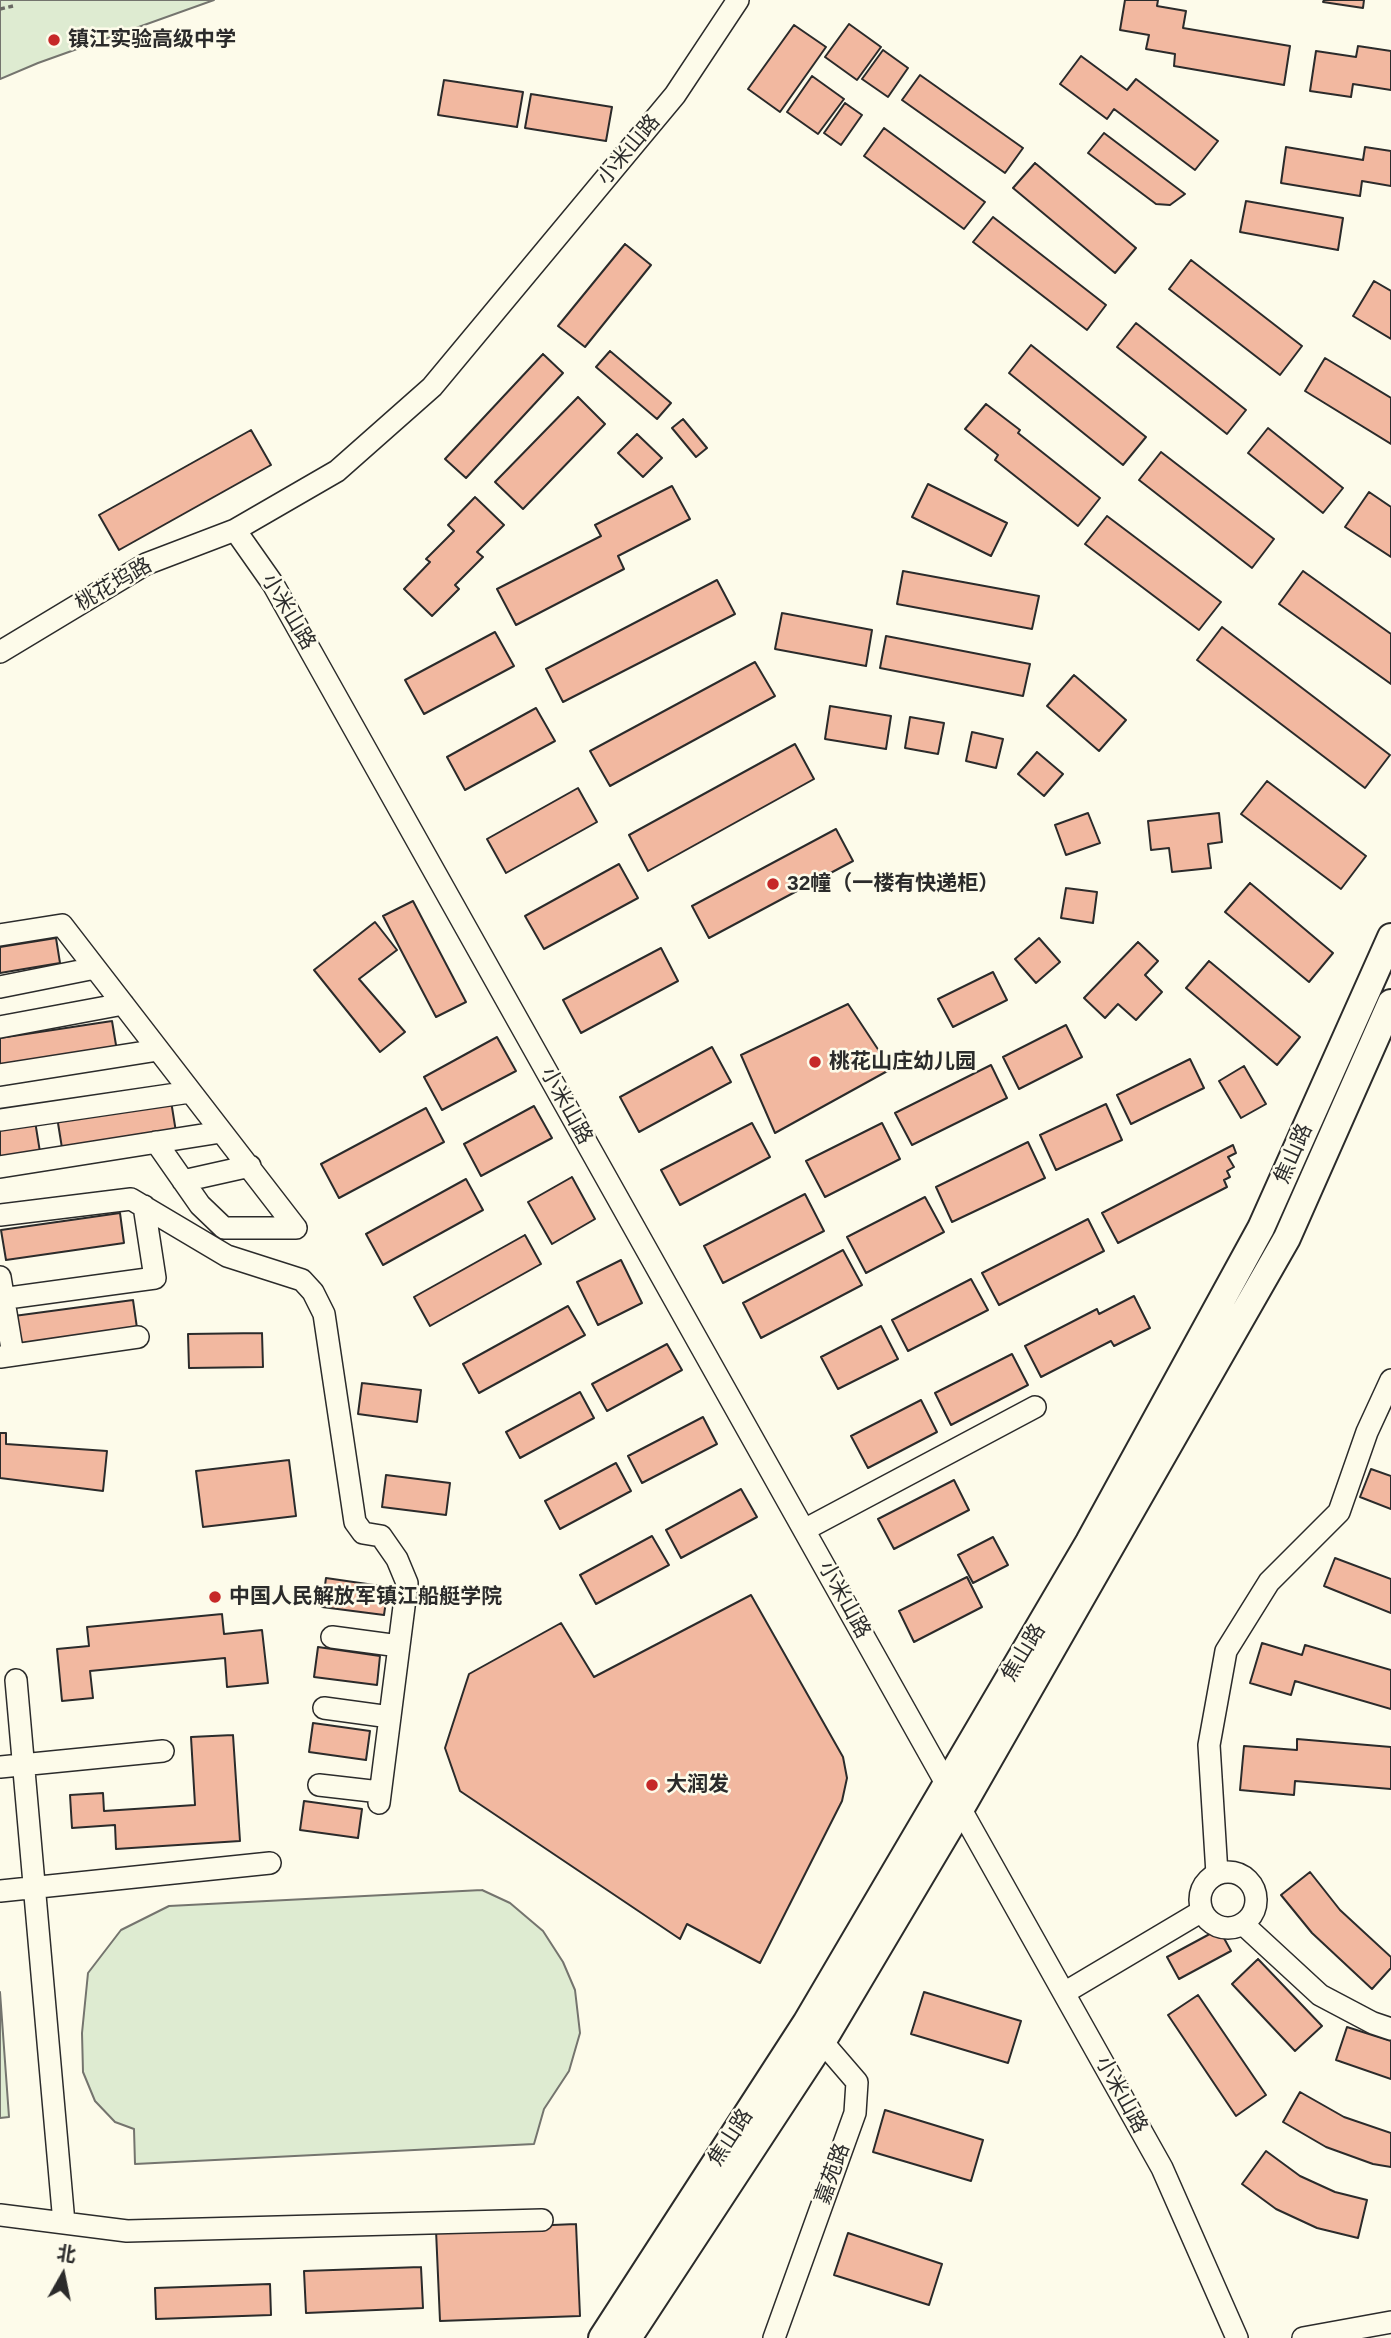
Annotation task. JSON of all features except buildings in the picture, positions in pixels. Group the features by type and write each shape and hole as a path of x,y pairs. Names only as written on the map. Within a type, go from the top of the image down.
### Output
{"main road":[{"name":"焦山路","path":"628,2338 814,2033 947,1783 1089,1542 1261,1228 1391,937"},
{"name":"焦山路","path":"602,2338 814,2033 961,1808 1287,1238 1391,1003"}],"street":[{"name":"小米山路","path":"738,0 675,95 432,387 337,471 235,530 273,584 1162,2168 1237,2338"},
{"name":"桃花坞路","path":"0,652 146,564 235,530"},
{"path":"0,934 62,925 296,1228 224,1228 200,1205 156,1142"},
{"path":"0,987 95,968"},
{"path":"0,1027 123,1004"},
{"path":"0,1075 158,1049"},
{"path":"1,1116 190,1092"},
{"path":"0,1167 221,1132"},
{"path":"183,1181 250,1166"},
{"path":"0,1215 131,1199 227,1255 302,1280 313,1292 324,1314 355,1521 363,1533 381,1536 397,1559 407,1583 379,1797 319,1785"},
{"path":"2,1299 155,1278 144,1206"},
{"path":"0,1277 6,1356 138,1337"},
{"path":"1217,1874 1209,1745 1226,1651 1269,1582 1339,1512 1367,1432 1391,1380"},
{"path":"804,1530 1035,1407"},
{"path":"332,1637 399,1646"},
{"path":"16,1681 64,2223"},
{"path":"324,1708 390,1717"},
{"path":"0,1767 163,1751"},
{"path":"0,1891 270,1863"},
{"path":"1236,1873 1251,1884 1256,1901 1250,1918 1234,1928 1215,1925 1202,1911 1200,1894 1204,1885 1217,1874 1236,1873"},
{"path":"1064,1993 1202,1911"},
{"path":"1243,1924 1320,1995 1373,2023 1391,2029"},
{"name":"嘉苑路","path":"774,2338 855,2113 857,2082 814,2033"},
{"path":"0,2215 127,2231 542,2220"},
{"path":"1303,2338 1391,2322"}],"path":[{"path":"0,9 13,6"}],"green space":[{"name":"镇江实验高级中学","path":"0,0 214,0 0,79"},
{"path":"482,1890 510,1903 543,1931 563,1962 575,1990 580,2033 569,2071 544,2109 534,2144 135,2164 134,2129 115,2122 95,2101 83,2072 82,2033 88,1973 121,1930 169,1906"},
{"path":"0,1992 9,2117 0,2118"}],"place":[{"name":"镇江实验高级中学","path":"54,40"},
{"name":"32幢（一楼有快递柜）","path":"773,884"},
{"name":"桃花山庄幼儿园","path":"815,1062"},
{"name":"中国人民解放军镇江船艇学院","path":"215,1597"},
{"name":"大润发","path":"652,1785"}]}
